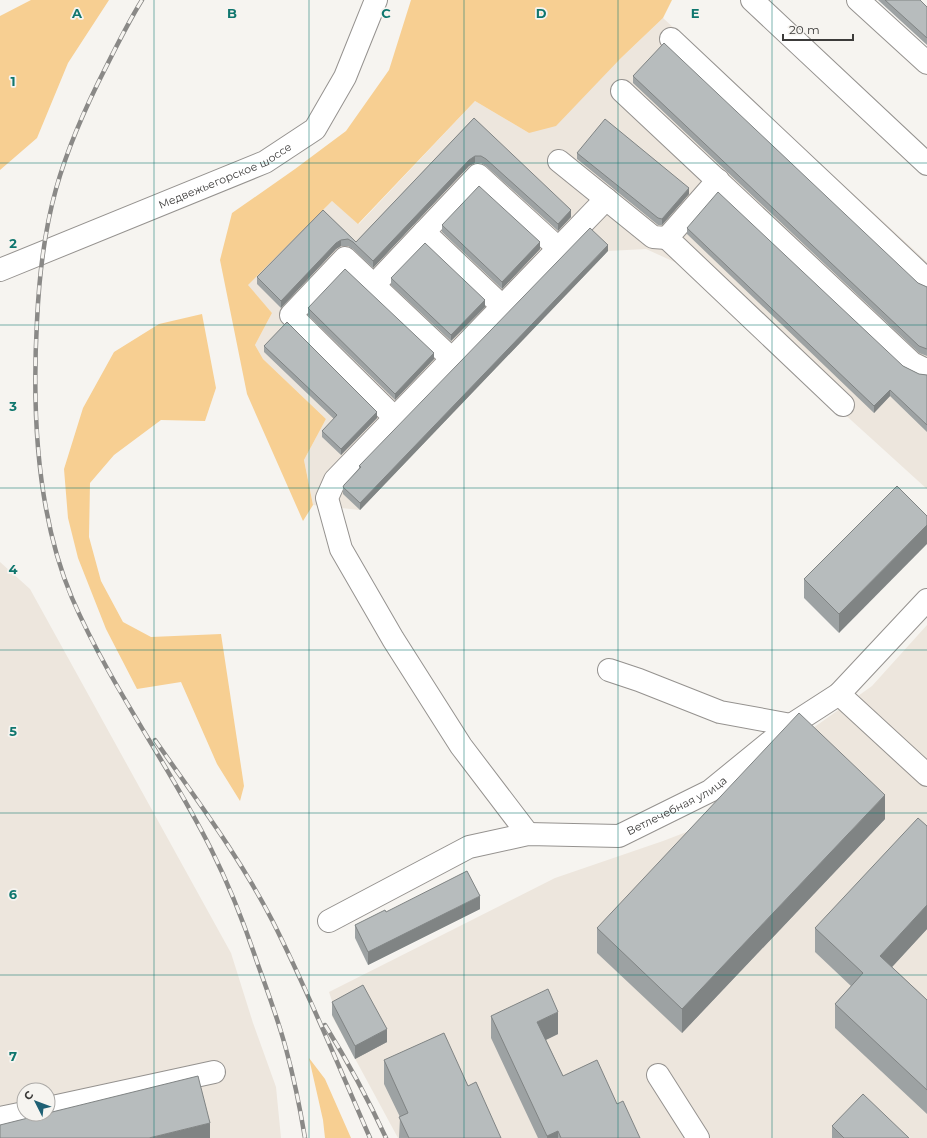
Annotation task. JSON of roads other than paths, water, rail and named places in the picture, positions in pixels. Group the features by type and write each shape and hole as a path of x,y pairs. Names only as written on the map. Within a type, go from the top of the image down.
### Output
{"street":[{"name":"Медвежьегорское шоссе","path":"0,270 265,162 315,129 345,77 376,0"},
{"path":"752,0 927,164"},
{"path":"858,0 927,63"},
{"path":"671,39 927,280"},
{"path":"622,91 912,363 927,369"},
{"path":"559,161 653,237 667,238 843,405"},
{"path":"374,285 478,175 558,248"},
{"path":"667,238 718,180"},
{"path":"528,834 461,746 393,639 340,549 327,498 335,480 606,199"},
{"path":"424,232 502,306"},
{"path":"395,418 291,316 345,258 452,359"},
{"name":"Ветлечебная улица","path":"329,921 469,847 528,834 619,836 710,791 791,725 839,694 927,600"},
{"path":"609,670 639,680 720,712 791,725"},
{"path":"839,694 927,775"},
{"path":"56,1106 214,1072"},
{"path":"658,1075 698,1138"},
{"path":"0,1118 16,1115"}],"railway":[{"path":"142,0 115,49 78,126 66,157 48,222 39,288 35,390 44,497 60,566 87,631 121,693 194,817 218,863 236,904 283,1038 299,1104 305,1138"},
{"path":"155,740 246,873 272,920 310,1001 370,1138"},
{"path":"325,1025 342,1053 386,1138"}]}
